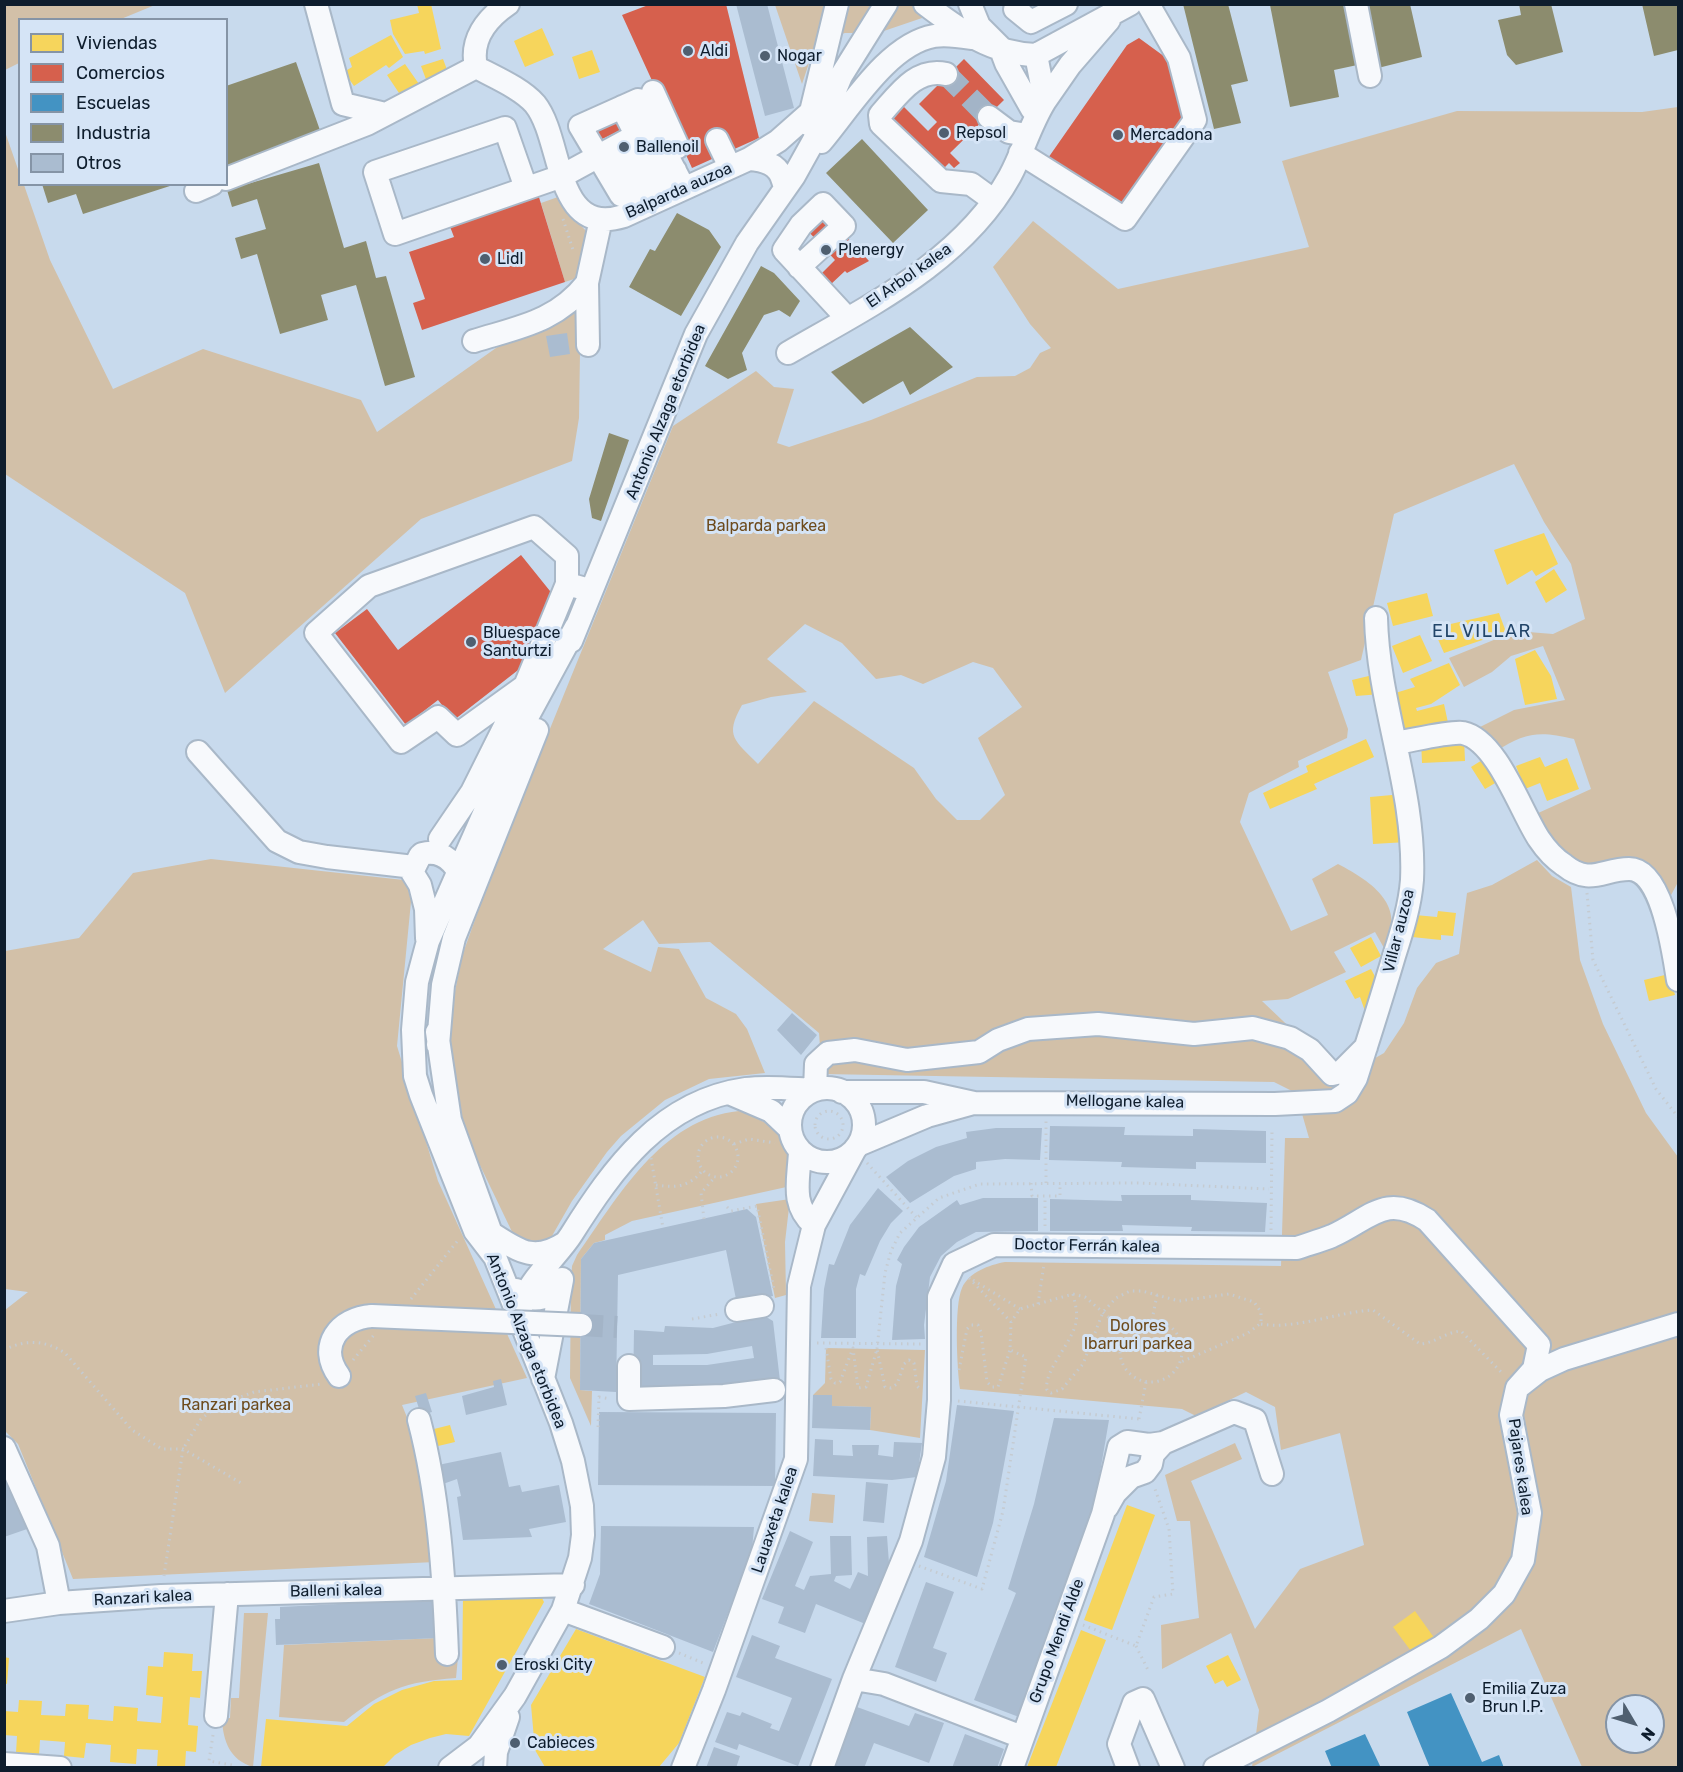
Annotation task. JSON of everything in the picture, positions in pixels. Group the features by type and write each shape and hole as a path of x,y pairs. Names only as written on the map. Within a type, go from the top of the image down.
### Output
{"street":[{"path":"316,4 343,104 385,114"},
{"path":"476,67 474,46 482,30 491,15 508,4"},
{"path":"783,174 801,145 812,111 837,4"},
{"path":"783,174 814,140 841,76 886,4"},
{"path":"925,4 971,38"},
{"path":"969,4 979,26 1000,47 1041,112 1125,219 1195,120 1179,58 1148,4"},
{"path":"1015,6 1031,22 1066,4"},
{"path":"783,174 902,48 934,36 971,38 1018,55 1036,55 1065,36 1088,14 1094,4"},
{"path":"1356,4 1370,76"},
{"name":"El Arbol kalea","path":"1036,55 1117,6"},
{"name":"El Arbol kalea","path":"788,353 923,271 970,232 1010,176 1041,112 1070,64 1117,6"},
{"path":"1036,55 1041,112"},
{"path":"228,178 367,124 476,67"},
{"path":"476,67 534,104 544,120 562,176 576,206 601,219 587,283 588,345"},
{"path":"945,74 933,71 919,75 880,115 881,124 941,181 971,184 993,200"},
{"path":"653,92 670,181"},
{"path":"526,188 505,128 375,172 395,234 562,176 623,143 638,100 580,126 623,143 670,181"},
{"name":"Balparda auzoa","path":"601,219 624,216 670,181 739,163 778,141 812,111"},
{"path":"989,117 1009,132 1041,112"},
{"path":"610,113 623,143 670,181"},
{"path":"717,140 739,163"},
{"path":"778,141 783,174"},
{"name":"Balparda auzoa","path":"739,163 783,174"},
{"name":"Antonio Alzaga etorbidea","path":"438,1045 443,985 454,938 576,627 681,366 718,292 773,206 783,174"},
{"path":"799,267 844,226 823,204 801,225 784,250 799,267 847,318"},
{"path":"474,341 541,321 573,300 587,283"},
{"path":"426,948 426,909 418,869 471,792 525,686 567,584 567,556 534,527 369,586 316,633 401,742 438,717 457,735 525,686"},
{"path":"567,584 592,590"},
{"name":"Villar auzoa","path":"1275,1104 1335,1101 1347,1093 1356,1078 1409,906 1412,879 1408,814 1377,657 1376,618"},
{"name":"Antonio Alzaga etorbidea","path":"450,1767 479,1746 515,1696 563,1610 573,1586 580,1558 582,1506 573,1461 520,1320 495,1257 475,1231 421,1095 416,1076 413,1030 417,982 426,948 524,723 576,627"},
{"path":"1395,743 1462,733 1473,737 1487,749 1501,769 1540,840 1565,866 1585,876 1597,877 1628,869 1636,870 1645,877 1658,897 1668,924 1678,980"},
{"path":"198,752 277,841 299,852 418,869 431,888 458,877 474,863 504,792 518,778"},
{"path":"440,839 460,831 492,796"},
{"path":"418,869 432,851 444,855 465,885 443,946 432,1000 450,1120 491,1233 495,1257 511,1284 526,1296 544,1298 554,1292 562,1279"},
{"path":"815,1090 816,1064 828,1053 855,1050 907,1060 979,1052 998,1040 1028,1029 1058,1026 1098,1024 1194,1034 1253,1028 1290,1038 1310,1050 1332,1074 1341,1072 1366,1047"},
{"path":"520,1320 521,1307 526,1296 617,1167 648,1136 684,1109 728,1092 770,1088 815,1090"},
{"name":"Mellogane kalea","path":"815,1090 828,1088 842,1092 924,1092 974,1103 1275,1104"},
{"path":"814,1225 801,1213 798,1204 791,1117 796,1105 804,1096 815,1090"},
{"path":"728,1092 771,1111 794,1140"},
{"path":"842,1092 859,1107 862,1117 863,1129 856,1147"},
{"name":"Mellogane kalea","path":"794,1140 810,1158 828,1162 845,1157 856,1147 927,1116 974,1103"},
{"name":"Lauaxeta kalea","path":"682,1767 722,1670 796,1459 799,1286 814,1225 856,1147"},
{"name":"Doctor Ferrán kalea","path":"822,1767 854,1680 903,1560 934,1457 939,1401 939,1296 954,1264 994,1245 1297,1248 1332,1236 1388,1206 1410,1209 1427,1220 1539,1346"},
{"path":"491,1233 526,1253 540,1254 552,1251 566,1242"},
{"path":"543,1379 562,1279 566,1242"},
{"path":"339,1376 332,1366 330,1357 336,1334 344,1324 355,1317 373,1325 581,1325"},
{"path":"1517,1388 1540,1370 1564,1359 1678,1324"},
{"path":"1517,1388 1534,1369 1539,1346 1564,1359"},
{"path":"621,1402 626,1359 629,1399 762,1393"},
{"name":"Pajares kalea","path":"1222,1766 1328,1711 1441,1647 1479,1619 1504,1594 1523,1560 1530,1513 1511,1415 1517,1388"},
{"name":"Grupo Mendi Alde","path":"1012,1767 1103,1514 1119,1447 1127,1442 1149,1445 1163,1443 1234,1412 1255,1420 1272,1474"},
{"path":"419,1420 428,1456 445,1589 441,1612 447,1654"},
{"name":"Grupo Mendi Alde","path":"1103,1514 1115,1493 1131,1477 1145,1472 1151,1464 1153,1454 1163,1443"},
{"path":"4,1448 48,1546 59,1603"},
{"name":"Balleni kalea","path":"227,1594 573,1586"},
{"path":"216,1716 227,1594"},
{"name":"Ranzari kalea","path":"4,1611 59,1603 227,1594"},
{"path":"563,1610 663,1647"},
{"path":"854,1680 884,1684 1022,1737"},
{"name":"Antonio Alzaga etorbidea","path":"495,1767 496,1752 515,1696"},
{"path":"1128,1767 1119,1744 1134,1703 1143,1699 1173,1767"},
{"path":"4,1764 60,1767"}],"path":[{"path":"561,214 574,255"},
{"path":"1585,876 1593,960 1656,1089 1678,1117"},
{"path":"834,1112 841,1118 841,1130 836,1136 826,1138 818,1134 814,1125 821,1113 834,1112"},
{"path":"1272,1130 1269,1189 1272,1249"},
{"path":"1046,1133 1046,1183"},
{"path":"648,1136 663,1228"},
{"path":"704,1219 701,1193 715,1177 729,1174 737,1164 738,1152 734,1144 720,1137 708,1140 699,1150 703,1170 715,1177"},
{"path":"734,1144 749,1139 775,1143 794,1140"},
{"path":"856,1147 916,1217"},
{"path":"656,1185 681,1187 695,1180 703,1170"},
{"path":"1031,1183 1032,1196 1060,1196 1060,1183"},
{"path":"826,1348 831,1379 835,1383 840,1382 852,1348 858,1388 866,1388 877,1349 885,1273 891,1251 900,1233 939,1198 980,1184 1138,1183 1269,1189"},
{"path":"1045,1196 1045,1229"},
{"path":"692,1319 775,1298 757,1206 731,1211 727,1207"},
{"path":"407,1303 464,1234"},
{"path":"1038,1304 1044,1257"},
{"path":"1011,1322 969,1278 1020,1309"},
{"path":"1072,1294 1077,1311 1076,1325 1047,1380 1047,1390 1051,1394 1062,1389 1083,1364 1103,1312 1116,1298 1131,1291 1179,1301 1229,1294 1245,1297 1254,1302 1261,1312 1260,1323"},
{"path":"958,1377 967,1329 971,1325 978,1325 981,1332 987,1382 992,1387 998,1387 1010,1350 1011,1322 1020,1309 1072,1294 1085,1297 1126,1332"},
{"path":"1152,1320 1157,1295"},
{"path":"1180,1362 1181,1343 1177,1334 1162,1321 1142,1321 1126,1332 1121,1341 1122,1363 1136,1379 1146,1382 1167,1378 1180,1362 1248,1333 1260,1323 1296,1323 1342,1313 1373,1311 1420,1344 1430,1343 1454,1331 1461,1331 1517,1388"},
{"path":"161,1596 183,1449 201,1419 219,1405 254,1392 312,1387 330,1382 339,1376 373,1325"},
{"path":"4,1350 32,1341 53,1345 66,1353 132,1430 162,1449 183,1449 241,1484"},
{"path":"799,1343 926,1344"},
{"path":"877,1349 885,1387 891,1388 897,1384 904,1364 909,1360 914,1363 917,1386 923,1392"},
{"path":"903,1560 982,1589 1003,1511 1026,1357 1010,1350"},
{"path":"1138,1425 1146,1382"},
{"path":"598,1427 599,1396 610,1397 609,1402 621,1402"},
{"path":"950,1400 1139,1419"},
{"path":"1136,1646 1154,1597 1173,1594 1169,1529 1152,1480"},
{"path":"1080,1624 1136,1646 1149,1672"},
{"path":"663,1647 722,1670"},
{"path":"216,1716 209,1761 232,1765 232,1767"},
{"path":"189,1767 197,1767"}],"green space":[{"path":"5,4 155,4 123,18 18,18 18,64 5,70"},
{"path":"775,5 942,5 925,17 878,33 845,33 816,42 802,84"},
{"path":"1678,107 1678,882 1669,899 1604,862 1582,865 1568,854 1545,829 1536,814 1591,789 1574,739 1542,734 1533,735 1516,740 1495,752 1474,730 1514,710 1565,700 1543,646 1511,656 1492,672 1464,687 1449,658 1516,631 1553,634 1585,619 1571,564 1544,522 1514,464 1394,514 1361,660 1328,672 1348,729 1347,738 1298,761 1299,767 1249,793 1240,822 1291,931 1328,915 1312,879 1338,864 1364,879 1383,897 1392,920 1384,948 1375,932 1334,952 1346,972 1288,999 1262,1001 1342,1077 1384,1053 1404,1023 1417,988 1436,963 1459,954 1467,893 1492,885 1537,860 1552,876 1571,887 1580,960 1603,1024 1646,1113 1678,1157 1678,1767 1582,1767 1521,1629 1252,1767 1259,1710 1231,1633 1162,1669 1161,1625 1199,1618 1190,1521 1177,1521 1165,1475 1235,1443 1242,1459 1191,1481 1255,1629 1300,1569 1364,1545 1340,1433 1281,1450 1275,1407 1246,1392 1196,1416 1182,1409 960,1389 957,1353 959,1296 965,1282 986,1267 1005,1262 1281,1266 1285,1138 1309,1138 1296,1093 1274,1082 822,1074 819,1033 710,942 659,944 643,920 603,949 651,972 658,947 679,949 706,998 736,1014 747,1029 765,1073 709,1079 665,1100 621,1136 607,1152 572,1201 552,1236 547,1240 528,1244 515,1238 476,1157 456,1102 448,1027 462,956 495,864 673,426 756,371 774,387 794,389 777,443 789,447 871,420 977,377 1015,376 1030,368 1040,353 1051,348 1030,324 993,267 1033,221 1118,289 1309,247 1282,161 1457,111 1642,112","holes":["805,624 842,643 876,679 901,675 923,684 973,662 993,668 1022,707 978,738 1005,795 980,820 957,820 936,799 914,768 814,701 758,764 738,743 733,731 742,705 771,697 807,692 767,659"]},
{"path":"4,129 18,169 18,186 24,186 50,260 113,389 203,349 361,400 377,432 581,288 579,418 572,461 421,519 225,693 185,593 5,474"},
{"path":"558,197 567,211 588,233 583,276 565,282 541,203"},
{"name":"Ranzari parkea","path":"211,859 413,881 397,1046 438,1181 527,1378 402,1405 426,1464 435,1562 73,1579 18,1444 5,1431 5,1310 28,1292 5,1289 5,951 79,938 133,873"},
{"path":"739,1111 764,1122 781,1138 790,1159 791,1186 632,1221 605,1235 605,1240 594,1243 581,1259 580,1390 592,1391 591,1426 570,1378 571,1282 572,1266 577,1255 626,1186 664,1145 687,1129 711,1117"},
{"path":"790,1199 785,1242 786,1295 775,1298 756,1204"},
{"path":"826,1348 925,1350 920,1438 870,1430 871,1407 832,1406 832,1395 813,1395 825,1383"},
{"path":"812,1493 835,1495 833,1523 809,1521"},
{"path":"244,1613 268,1613 253,1767 239,1760 229,1749 222,1719 230,1718 231,1698 239,1698"},
{"path":"438,1638 435,1658 458,1657 456,1678 422,1682 396,1689 371,1702 344,1722 279,1717 284,1645"}],"building: Viviendas":[{"path":"417,4 431,4 441,49 425,54 424,51 405,54 393,34 390,20 419,13"},
{"path":"542,28 554,55 525,67 514,41"},
{"path":"391,35 403,57 389,68 386,65 354,86 344,72 352,67 349,58"},
{"path":"592,50 600,72 579,79 572,57"},
{"path":"443,59 449,75 427,82 421,66"},
{"path":"405,64 419,84 401,96 387,75"},
{"path":"1544,533 1558,564 1536,576 1532,570 1507,585 1494,550"},
{"path":"1554,569 1567,590 1546,603 1535,582"},
{"path":"1427,593 1433,616 1393,626 1387,603"},
{"path":"1499,613 1506,632 1444,653 1433,628"},
{"path":"1420,635 1432,661 1403,673 1392,646"},
{"path":"1535,650 1551,676 1557,699 1525,705 1515,659"},
{"path":"1449,663 1460,685 1431,704 1416,708 1417,711 1444,704 1450,732 1404,739 1392,694 1415,687 1410,679"},
{"path":"1377,674 1381,694 1356,696 1352,680"},
{"path":"1464,738 1465,761 1422,763 1421,740"},
{"path":"1366,739 1374,757 1314,784 1317,789 1270,809 1263,793 1308,772 1306,766"},
{"path":"1487,757 1502,779 1485,789 1471,767"},
{"path":"1540,757 1545,767 1567,758 1579,789 1547,801 1540,783 1525,789 1516,766"},
{"path":"1403,794 1407,842 1373,844 1370,797"},
{"path":"1438,911 1456,913 1453,936 1441,935 1441,940 1412,937 1415,915 1437,917"},
{"path":"1371,937 1381,956 1361,967 1350,948"},
{"path":"1371,969 1381,988 1375,1008 1365,1011 1360,997 1355,999 1345,981"},
{"path":"1669,974 1675,995 1649,1001 1644,980"},
{"path":"450,1425 455,1442 434,1447 430,1430"},
{"path":"1127,1505 1155,1515 1112,1630 1084,1620"},
{"path":"539,1592 544,1602 469,1736 446,1734 430,1738 411,1745 395,1755 383,1767 261,1767 266,1719 347,1726 374,1704 402,1690 434,1681 462,1680 463,1596"},
{"path":"1415,1611 1435,1639 1414,1655 1393,1627"},
{"path":"576,1629 705,1677 679,1743 659,1767 545,1767 535,1750 531,1705"},
{"path":"1081,1630 1106,1640 1056,1767 1027,1767"},
{"path":"164,1652 193,1654 192,1671 202,1671 200,1698 190,1697 188,1725 198,1726 196,1752 186,1751 185,1767 157,1766 158,1750 137,1749 136,1764 110,1762 111,1745 86,1743 84,1758 64,1756 65,1742 40,1740 39,1755 16,1753 17,1736 4,1735 4,1711 18,1712 19,1700 42,1701 41,1715 65,1716 66,1704 89,1705 88,1719 113,1721 114,1706 138,1708 137,1721 161,1723 163,1697 146,1695 148,1666 163,1667"},
{"path":"1228,1655 1241,1680 1227,1687 1223,1680 1215,1684 1206,1666"},
{"path":"4,1657 9,1658 7,1684 4,1683"}],"building: Comercios":[{"name":"Aldi","path":"651,4 726,4 759,138 692,168 622,15"},
{"name":"Mercadona","path":"1139,38 1176,65 1189,110 1122,210 1046,161 1127,45"},
{"path":"964,59 1004,100 950,153 960,163 954,168 949,163 943,169 892,117 903,106 928,131 937,122 919,104"},
{"path":"647,102 652,115 600,140 594,128"},
{"name":"Lidl","path":"538,194 565,282 422,330 413,303 425,299 409,252 454,237 449,224"},
{"path":"825,214 869,261 847,273 845,271 830,285 820,275 835,260 807,230"},
{"name":"Bluespace Santurtzi","path":"521,555 554,596 522,667 454,720 438,700 406,725 335,633 367,609 398,650"}],"building: Escuelas":[{"path":"1451,1693 1482,1762 1499,1755 1504,1768 1430,1768 1407,1712"},
{"path":"1365,1734 1381,1768 1332,1768 1325,1751"}],"building: Industria":[{"path":"1183,4 1228,4 1248,81 1231,85 1241,123 1214,129"},
{"path":"1359,4 1410,4 1422,57 1374,69"},
{"path":"1519,4 1551,4 1563,52 1516,65 1507,55 1498,20 1521,15"},
{"path":"1642,4 1678,4 1678,50 1654,56"},
{"path":"1270,5 1351,5 1362,64 1334,70 1339,97 1290,107"},
{"path":"296,62 322,136 228,166 228,85"},
{"path":"862,139 928,210 893,243 826,173"},
{"path":"319,163 344,248 366,241 376,278 386,276 415,377 385,386 356,285 321,295 328,320 280,334 257,254 241,259 235,238 266,229 257,199 232,207 227,190"},
{"path":"43,186 170,186 83,214 76,194 48,203"},
{"path":"677,213 709,230 721,247 681,316 629,287 650,249 655,251"},
{"path":"761,266 774,273 800,301 790,317 779,310 764,315 742,353 747,370 728,379 705,366"},
{"path":"910,327 953,367 910,395 903,381 863,404 831,372"},
{"path":"609,433 629,440 601,521 592,518 589,499"}],"building: Otros":[{"name":"Nogar","path":"736,4 767,4 794,108 765,116"},
{"path":"567,333 570,354 550,357 546,336"},
{"path":"792,1013 817,1035 801,1055 777,1030"},
{"path":"1050,1126 1125,1127 1124,1135 1193,1136 1193,1129 1266,1131 1266,1163 1196,1162 1196,1169 1121,1167 1122,1162 1049,1160"},
{"path":"996,1128 1042,1128 1040,1160 1005,1159 976,1162 976,1169 954,1176 910,1203 886,1177 908,1161 936,1147 967,1138 966,1132"},
{"path":"878,1188 903,1211 891,1223 880,1241 865,1276 860,1274 856,1289 856,1338 821,1338 824,1289 829,1264 834,1265 850,1225"},
{"path":"1121,1195 1191,1195 1191,1200 1267,1203 1265,1232 1191,1231 1192,1227 1122,1225 1123,1231 1050,1231 1050,1199 1122,1201"},
{"path":"983,1198 1038,1198 1038,1231 976,1232 957,1242 941,1256 930,1277 924,1325 925,1339 892,1340 896,1286 902,1264 897,1260 904,1247 919,1227 957,1200 960,1205"},
{"path":"747,1209 756,1217 773,1296 737,1304 726,1250 618,1275 616,1392 580,1390 581,1259 594,1243"},
{"path":"763,1315 773,1321 780,1381 633,1392 634,1330 664,1332 665,1326 713,1328","holes":["752,1346 754,1358 707,1365 653,1365 653,1355 707,1354"]},
{"path":"501,1379 507,1405 466,1415 462,1396 494,1387 493,1381"},
{"path":"426,1393 432,1412 421,1415 415,1396"},
{"path":"813,1395 832,1395 832,1406 871,1407 870,1430 812,1428"},
{"path":"957,1405 1014,1411 993,1523 977,1577 924,1557 946,1481"},
{"path":"599,1412 776,1413 775,1486 598,1485"},
{"path":"1054,1418 1109,1420 1096,1496 1073,1572 1019,1717 974,1700 1016,1593 1008,1589 1034,1504"},
{"path":"815,1439 833,1440 833,1455 853,1456 852,1445 879,1445 878,1455 893,1457 894,1442 922,1443 917,1477 892,1480 813,1476"},
{"path":"501,1452 509,1487 520,1485 522,1492 559,1485 566,1522 529,1529 532,1537 463,1540 457,1497 461,1496 457,1479 443,1484 438,1465"},
{"path":"4,1465 30,1528 4,1537"},
{"path":"866,1482 888,1484 884,1523 863,1521"},
{"path":"601,1526 754,1527 752,1550 713,1652 589,1604 600,1574"},
{"path":"790,1531 813,1542 795,1586 804,1590 810,1576 831,1574 830,1536 851,1536 852,1575 836,1576 834,1581 850,1589 858,1572 868,1576 867,1537 887,1536 890,1577 868,1625 816,1604 805,1633 778,1623 784,1607 762,1599"},
{"path":"926,1582 954,1592 933,1648 947,1653 936,1682 895,1667"},
{"path":"436,1599 438,1638 276,1645 275,1619 280,1619 280,1607"},
{"path":"752,1635 780,1646 775,1658 832,1679 798,1766 739,1744 737,1750 715,1742 727,1712 740,1716 742,1712 772,1724 770,1728 779,1731 792,1698 736,1677"},
{"path":"857,1707 909,1726 915,1713 944,1723 929,1763 874,1743 864,1768 834,1768"},
{"path":"965,1734 1004,1749 997,1768 952,1768"},
{"path":"714,1747 740,1756 736,1768 706,1768"}],"tunnel":[{"path":"946,74 989,117"},
{"path":"581,1325 617,1327"}],"place":[{"name":"Aldi","path":"688,51"},
{"name":"Nogar","path":"765,56"},
{"name":"Repsol","path":"944,133"},
{"name":"Mercadona","path":"1118,135"},
{"name":"Ballenoil","path":"624,147"},
{"name":"Plenergy","path":"826,250"},
{"name":"Lidl","path":"485,259"},
{"name":"Bluespace Santurtzi","path":"471,642"},
{"name":"Eroski City","path":"502,1665"},
{"name":"Emilia Zuza Brun I.P.","path":"1470,1698"},
{"name":"Cabieces","path":"515,1743"}],"district":[{"name":"EL VILLAR","path":"1482,632"}],"park label":[{"name":"Balparda parkea","path":"766,526"},
{"name":"Dolores Ibarruri parkea","path":"1138,1335"}]}
